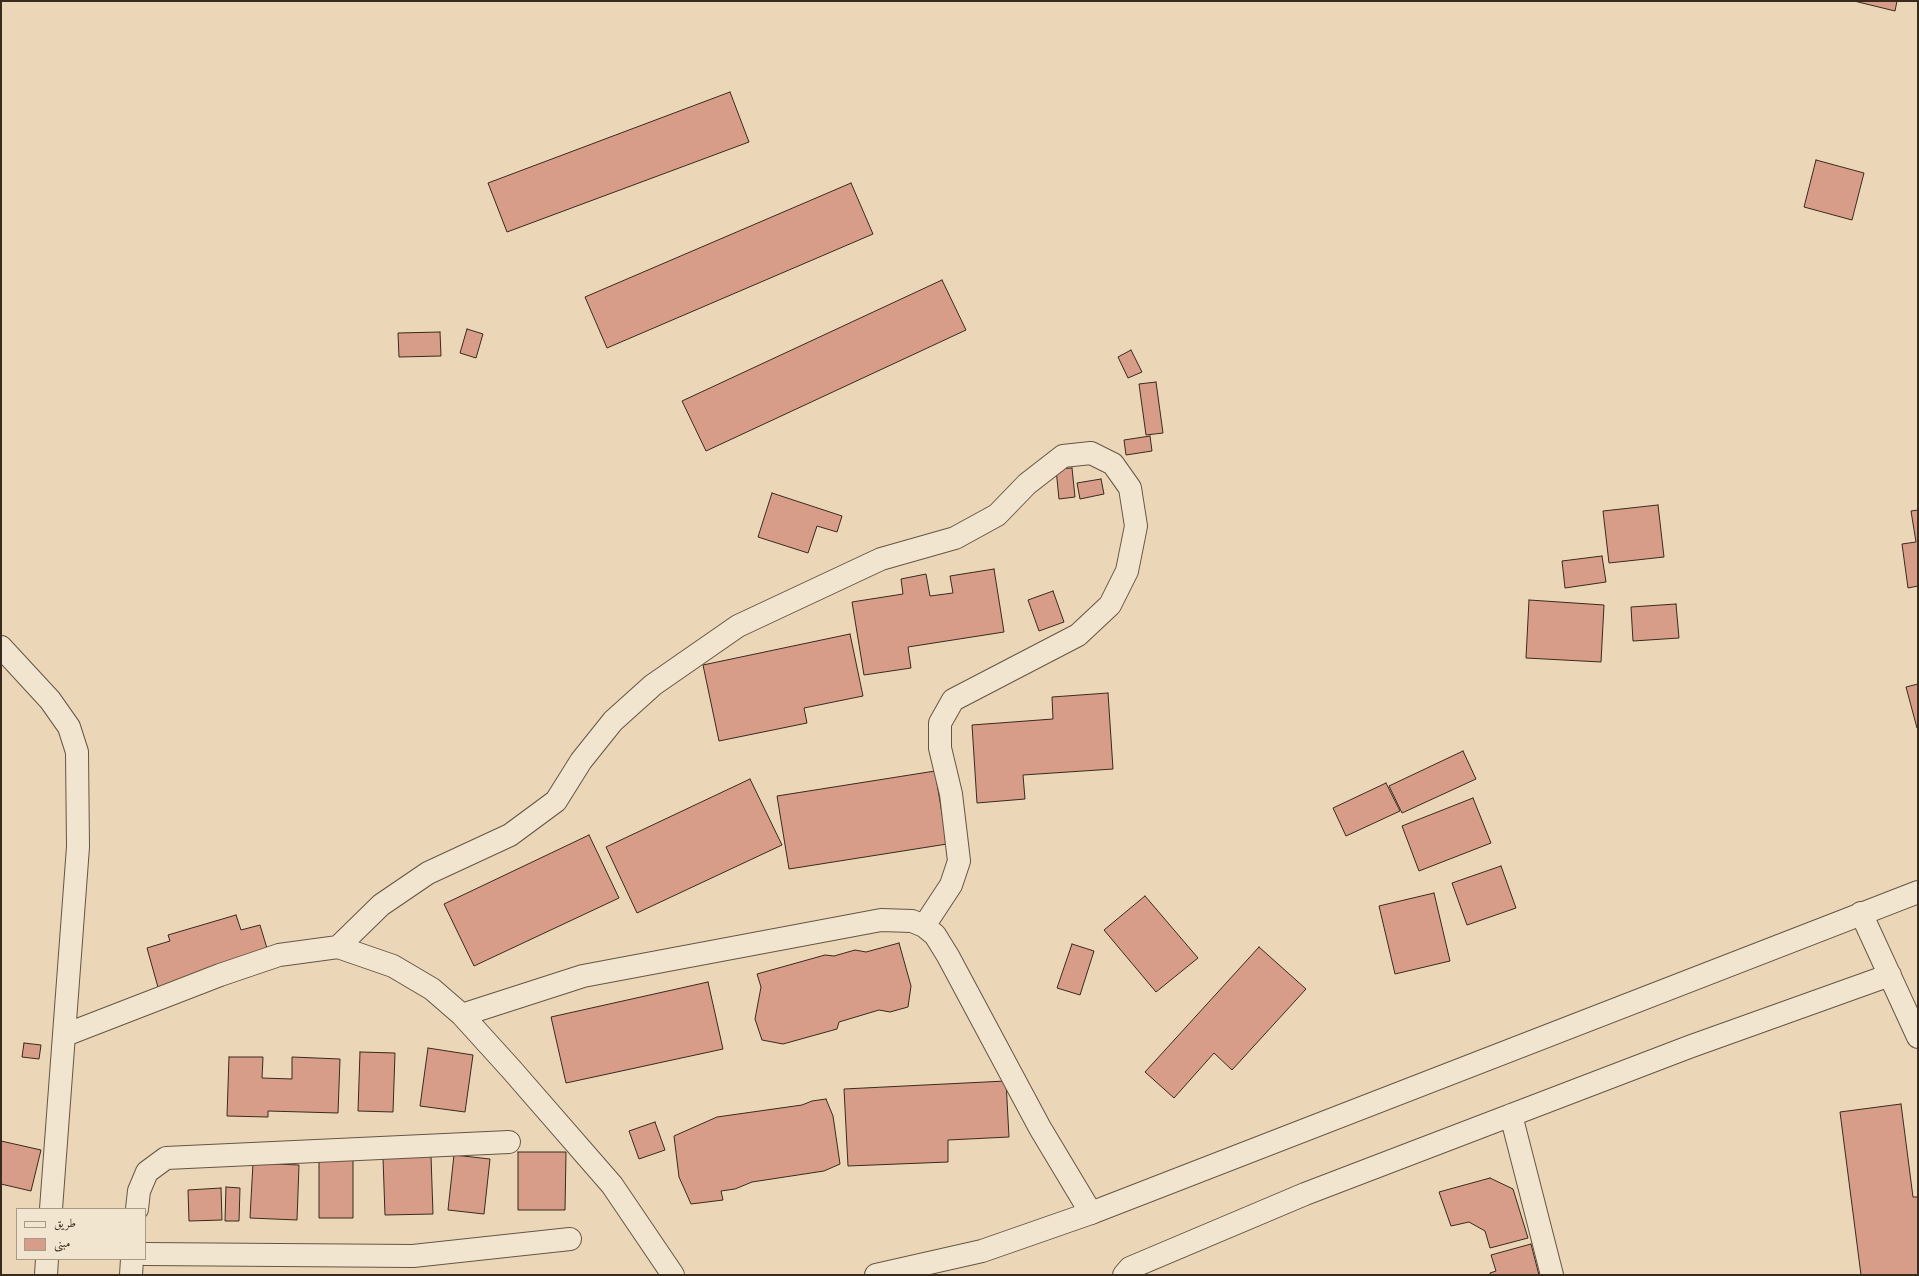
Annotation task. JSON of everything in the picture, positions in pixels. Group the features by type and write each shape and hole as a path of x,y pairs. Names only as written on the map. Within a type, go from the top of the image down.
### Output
{"street":[{"path":"338,947 381,905 428,873 510,835 556,801 581,761 613,721 653,684 738,626 881,559 955,538 997,515 1027,484 1063,456 1090,453 1113,464 1130,488 1136,526 1127,571 1110,605 1078,635 953,700 940,722 940,748 951,794 959,861 951,885 924,926"},
{"path":"1,647 13,658 54,705 69,727 77,752 78,847 51,1208"},
{"path":"876,1275 982,1251 1091,1213 1918,892"},
{"path":"1861,913 1918,1037"},
{"path":"462,1015 583,976 881,920 912,921 924,926 935,935 948,956 1040,1128 1091,1213"},
{"path":"65,1035 220,975 279,955 338,947 393,966 432,989 462,1015 511,1069 612,1185 673,1275"},
{"path":"1124,1275 1130,1268 1306,1194 1689,1047 1890,975"},
{"path":"1511,1115 1552,1275"},
{"path":"137,1208 139,1191 148,1172 166,1158 509,1142"},
{"path":"146,1254 414,1256 570,1239"},
{"path":"46,1275 47,1260"},
{"path":"131,1275 132,1260"}],"building":[{"path":"1854,1 1897,1 1895,11"},
{"path":"730,92 749,142 507,232 488,183"},
{"path":"1816,160 1864,173 1852,220 1804,207"},
{"path":"851,183 873,234 607,348 585,297"},
{"path":"942,280 966,330 706,451 682,401"},
{"path":"467,329 483,334 476,358 460,353"},
{"path":"440,332 441,356 399,357 398,333"},
{"path":"1131,350 1142,372 1128,378 1118,357"},
{"path":"1156,382 1163,433 1146,435 1139,384"},
{"path":"1150,436 1152,451 1126,455 1124,440"},
{"path":"1072,468 1075,497 1059,499 1056,469"},
{"path":"1101,479 1104,494 1080,499 1077,483"},
{"path":"772,493 842,516 837,532 817,526 808,553 758,537"},
{"path":"1658,505 1664,557 1609,563 1603,511"},
{"path":"1918,510 1918,586 1908,588 1902,544 1916,542 1911,511"},
{"path":"1602,556 1606,582 1565,588 1562,561"},
{"path":"994,569 1004,632 908,647 911,668 864,675 852,602 903,594 901,579 926,574 930,596 953,593 950,576"},
{"path":"1053,591 1064,622 1039,631 1028,600"},
{"path":"1529,600 1604,605 1601,662 1526,658"},
{"path":"1676,604 1679,638 1633,641 1631,607"},
{"path":"850,634 863,696 804,708 807,723 719,741 703,665"},
{"path":"1918,684 1918,728 1917,728 1906,687"},
{"path":"1108,693 1113,769 1023,775 1025,799 977,803 972,725 1053,719 1052,697"},
{"path":"1463,751 1476,779 1402,813 1389,786"},
{"path":"935,771 947,844 789,869 777,796"},
{"path":"750,779 782,845 637,913 606,847"},
{"path":"1386,783 1400,811 1346,836 1333,808"},
{"path":"1473,798 1491,843 1419,871 1402,826"},
{"path":"589,835 619,898 474,966 444,904"},
{"path":"1501,866 1516,908 1467,925 1452,883"},
{"path":"1434,893 1450,961 1395,974 1379,906"},
{"path":"1145,896 1198,958 1156,992 1104,930"},
{"path":"236,915 241,930 260,925 272,965 161,998 147,948 170,941 168,935"},
{"path":"899,943 911,986 908,1007 890,1012 879,1010 839,1022 837,1029 783,1044 762,1040 755,1019 761,987 757,974 825,955 834,956 855,950 866,952"},
{"path":"1072,944 1094,951 1080,995 1057,988"},
{"path":"1259,947 1306,989 1232,1070 1214,1053 1174,1098 1145,1072"},
{"path":"708,982 723,1049 566,1083 551,1017"},
{"path":"24,1043 41,1045 39,1059 22,1057"},
{"path":"428,1048 473,1055 465,1112 420,1106"},
{"path":"360,1052 395,1053 393,1112 358,1111"},
{"path":"229,1057 263,1057 262,1078 292,1079 292,1057 340,1059 338,1113 268,1111 268,1117 227,1116"},
{"path":"1006,1081 1009,1137 948,1140 948,1162 848,1166 844,1089"},
{"path":"826,1099 833,1116 840,1164 824,1171 752,1182 735,1189 721,1191 723,1200 691,1204 679,1177 674,1136 717,1117 802,1105 812,1101"},
{"path":"1901,1104 1913,1197 1918,1197 1918,1275 1861,1275 1840,1112"},
{"path":"655,1122 665,1150 639,1159 629,1131"},
{"path":"1,1141 41,1150 31,1191 1,1184"},
{"path":"518,1152 566,1152 565,1210 518,1210"},
{"path":"454,1155 490,1159 484,1214 448,1210"},
{"path":"431,1156 433,1214 385,1215 383,1158"},
{"path":"319,1159 353,1160 353,1218 319,1218"},
{"path":"253,1163 299,1165 297,1220 250,1218"},
{"path":"1490,1178 1513,1189 1528,1238 1490,1248 1485,1231 1469,1222 1451,1226 1439,1192"},
{"path":"226,1187 240,1188 239,1221 225,1221"},
{"path":"221,1188 222,1220 189,1221 188,1190"},
{"path":"1531,1244 1539,1275 1490,1275 1490,1273 1496,1271 1491,1255"}]}
